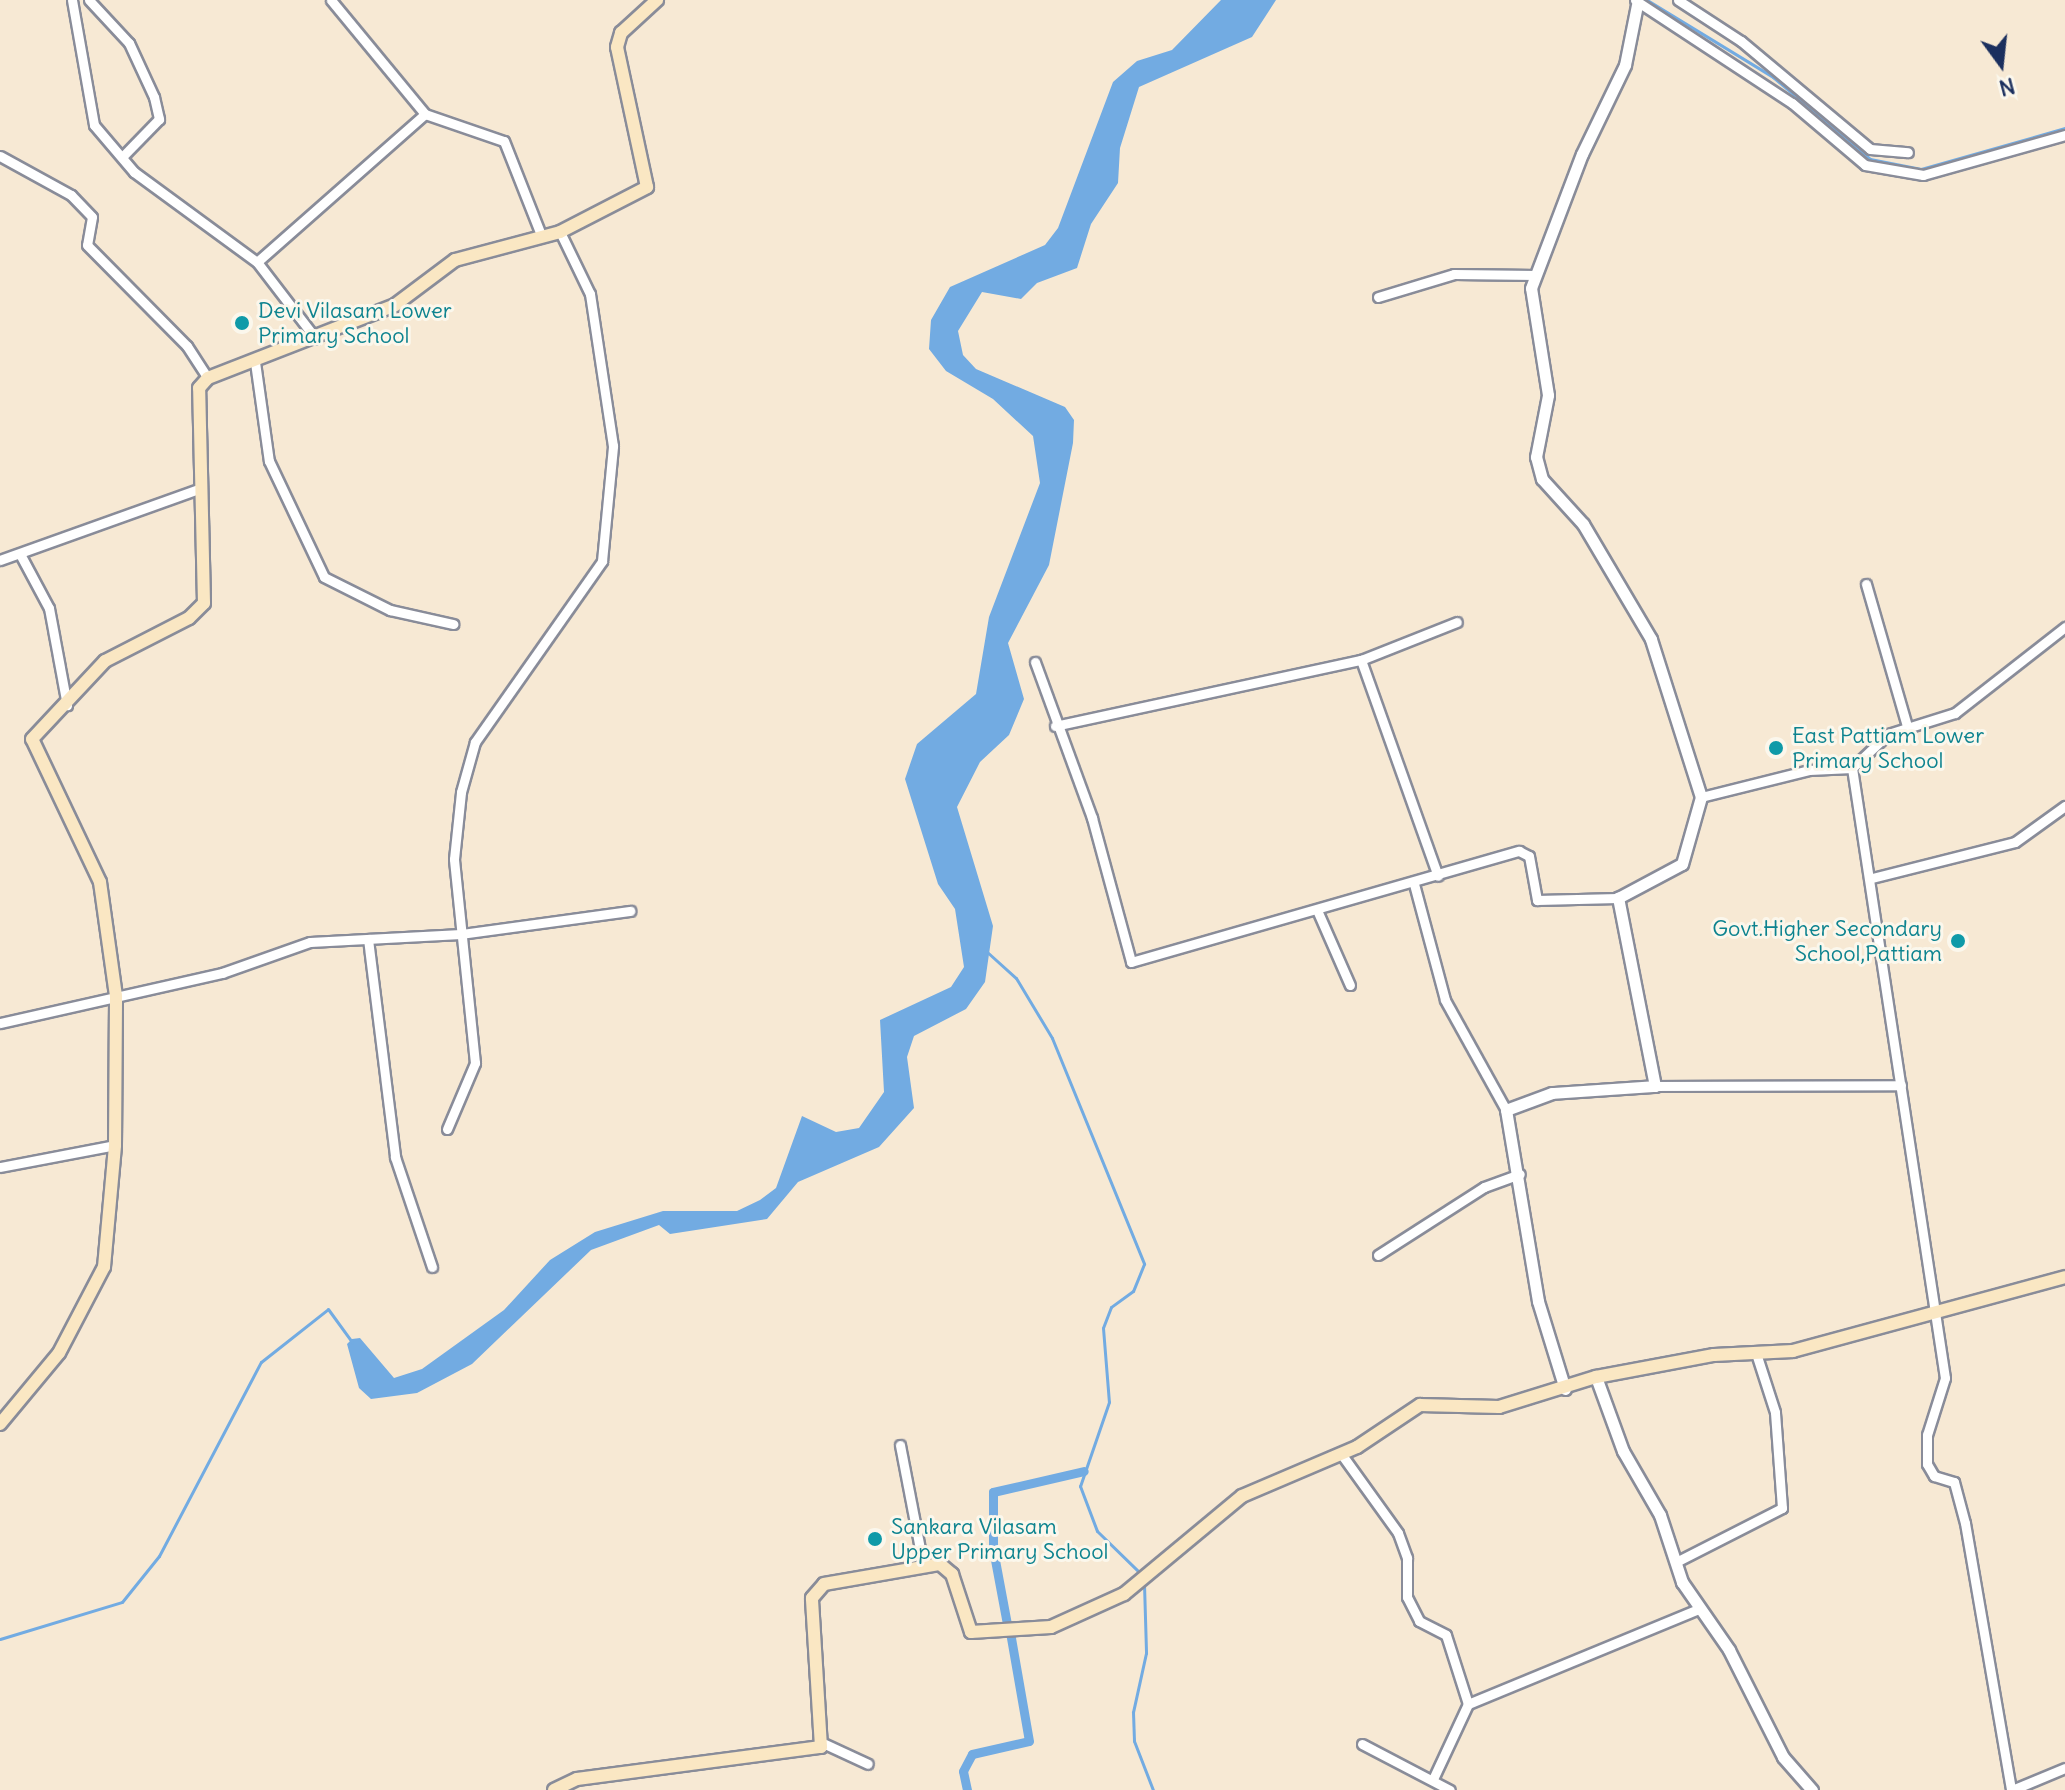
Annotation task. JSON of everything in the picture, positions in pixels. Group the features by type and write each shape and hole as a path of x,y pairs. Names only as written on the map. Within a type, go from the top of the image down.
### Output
{"main road":[{"path":"0,1424 59,1353 104,1267 115,1145 116,996 100,882 31,743 105,661 189,618 204,603 198,489 199,388 208,378 316,339 395,305 455,260 560,232 647,187 617,47 621,33 657,0"},
{"path":"554,1790 577,1779 825,1744 816,1589 923,1565 948,1568 966,1625 978,1635 1051,1627 1142,1580 1242,1496 1342,1455 1420,1405 1499,1407 1596,1377 1756,1353 1793,1351 1935,1318 2065,1277"}],"street":[{"path":"72,0 94,125 125,154 134,172 257,262 316,339"},
{"path":"89,0 129,43 154,97 159,119 125,154"},
{"path":"331,0 425,114 504,141 541,235"},
{"path":"1678,0 1741,41 1870,149 1908,152"},
{"path":"1035,662 1055,726 1092,818 1131,962 1414,884 1519,851 1529,856 1537,900 1618,898 1682,864 1701,797 1651,639 1583,524 1537,469 1548,395 1529,308 1536,275 1625,65 1636,3 1792,103 1865,165 1923,175 2065,135"},
{"path":"257,262 425,114"},
{"path":"0,156 71,195 92,217 87,245 187,346 208,378"},
{"path":"447,1129 475,1063 454,859 475,742 602,561 613,446 590,294 560,232"},
{"path":"1378,297 1454,274 1536,275"},
{"path":"255,362 269,461 324,577 390,610 453,624"},
{"path":"0,560 198,489"},
{"path":"20,554 49,608 67,705"},
{"path":"1866,584 1907,726"},
{"path":"1055,726 1361,660 1457,622"},
{"path":"1701,797 1809,770 1852,768 1907,726 1955,713 2065,627"},
{"path":"1361,660 1438,876"},
{"path":"1852,768 1872,878 1945,1378 1927,1435 1927,1464 1934,1476 1954,1482 1965,1523 2012,1790 2065,1768"},
{"path":"1872,878 2015,842 2065,806"},
{"path":"1414,884 1445,1000 1506,1110 1520,1174 1538,1301 1565,1389"},
{"path":"1618,898 1655,1086"},
{"path":"1317,910 1350,985"},
{"path":"0,1023 222,973 310,942 461,934 630,911"},
{"path":"368,939 395,1157 432,1267"},
{"path":"1506,1110 1552,1093 1655,1086 1901,1085"},
{"path":"0,1167 115,1145"},
{"path":"1378,1255 1484,1187 1520,1174"},
{"path":"1676,1562 1782,1508 1775,1412 1756,1353"},
{"path":"1596,1377 1699,1609 1783,1757 1812,1790"},
{"path":"900,1445 923,1565"},
{"path":"1342,1455 1398,1533 1407,1558 1407,1597 1419,1621 1446,1635 1468,1704 1434,1777"},
{"path":"1468,1704 1699,1609"},
{"path":"825,1744 868,1764"},
{"path":"1362,1744 1434,1777 1450,1790"}],"water":[{"path":"1221,0 1276,0 1252,37 1139,87 1120,148 1118,183 1091,224 1077,268 1037,283 1021,299 982,292 958,331 963,355 976,369 1065,407 1074,420 1073,443 1049,565 1008,643 1024,699 1009,735 980,762 957,807 993,926 985,982 966,1009 914,1036 907,1057 914,1108 879,1147 798,1182 767,1219 670,1234 659,1225 591,1250 472,1364 417,1393 371,1399 359,1388 347,1344 352,1339 360,1338 394,1378 422,1369 504,1310 550,1260 595,1232 663,1211 737,1211 760,1200 776,1188 802,1116 836,1132 859,1128 884,1092 880,1020 951,987 964,967 955,909 938,884 905,779 917,744 976,694 989,617 1040,483 1033,436 993,399 946,371 929,349 931,320 950,287 1045,245 1058,228 1113,82 1137,61 1172,50"}],"waterway":[{"path":"1647,0 1773,77 1870,159 1921,169 2065,128"},
{"path":"986,951 1016,978 1052,1038 1144,1264 1133,1291 1111,1307 1103,1328 1109,1402 1080,1486 1097,1531 1140,1573"},
{"path":"0,1639 122,1602 159,1556 261,1362 328,1309 352,1342"},
{"path":"1007,1624 993,1549 993,1492 1084,1471"},
{"path":"1144,1584 1146,1653 1133,1712 1134,1741 1153,1790"},
{"path":"967,1790 963,1771 972,1754 1029,1741 1011,1638"}],"place":[{"name":"Devi Vilasam Lower Primary School","path":"242,323"},
{"name":"East Pattiam Lower Primary School","path":"1776,748"},
{"name":"Govt.Higher Secondary School,Pattiam","path":"1958,941"},
{"name":"Sankara Vilasam Upper Primary School","path":"875,1539"}]}
